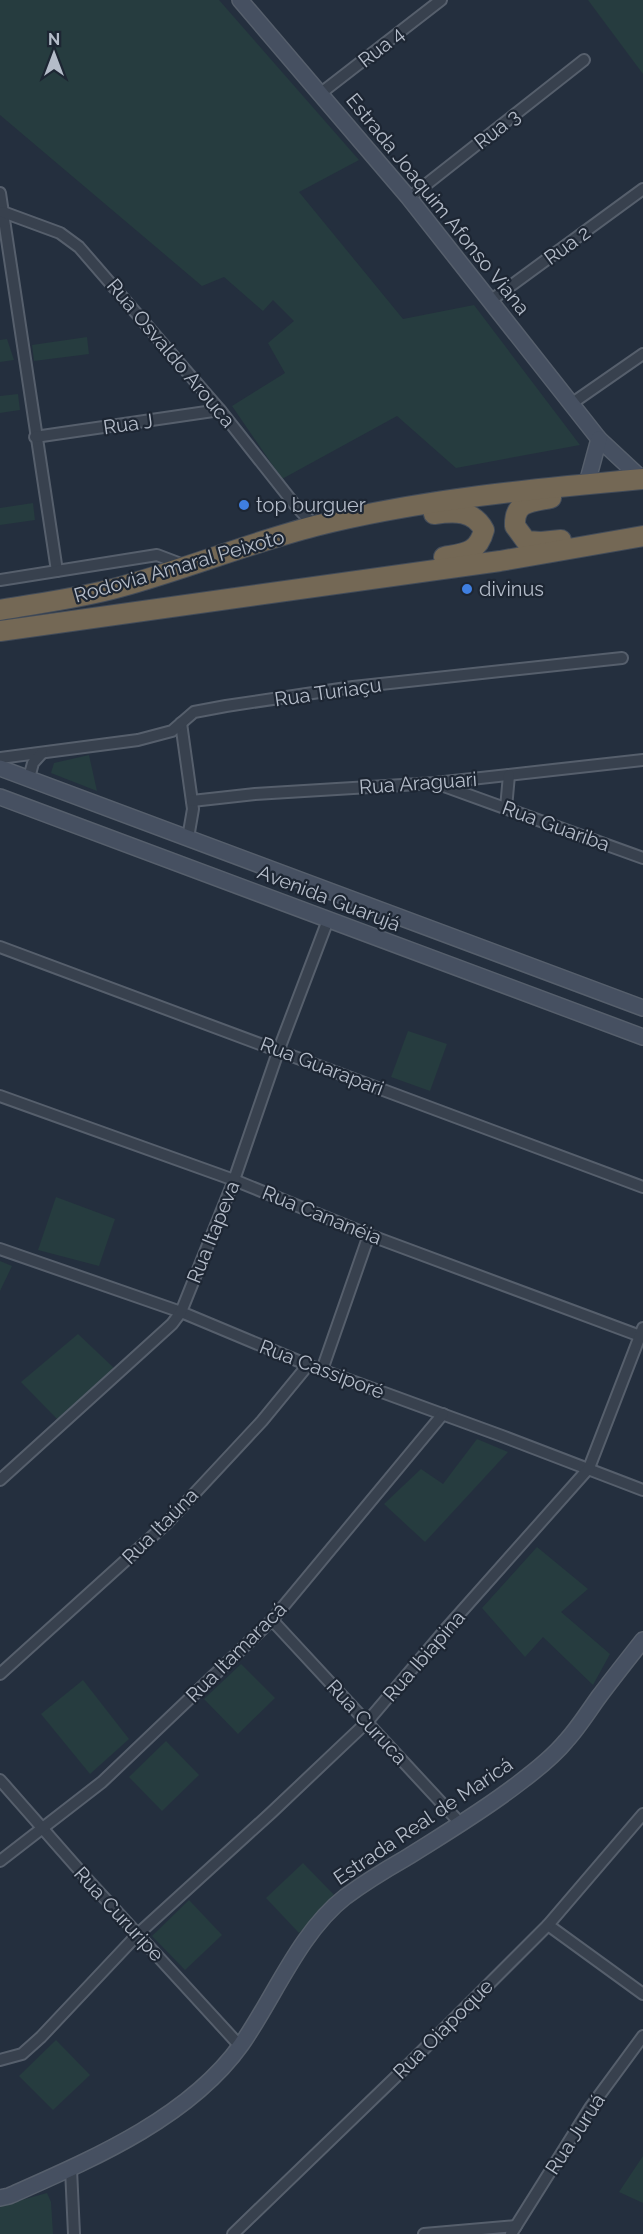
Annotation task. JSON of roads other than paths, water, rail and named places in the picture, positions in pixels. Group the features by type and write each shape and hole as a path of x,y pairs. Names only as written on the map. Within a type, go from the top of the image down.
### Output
{"highway":[{"name":"Rodovia Amaral Peixoto","path":"0,610 120,587 315,526 405,507 587,483 643,479"},
{"path":"643,487 529,503 520,507 515,518 516,526 526,541 541,542 595,536 643,526"},
{"path":"158,575 184,576 302,543 414,517 447,512 474,516 484,530 481,542 470,551 294,581 256,595"},
{"name":"Rodovia Amaral Peixoto","path":"0,632 524,557 643,536"}],"street":[{"name":"Estrada Joaquim Afonso Viana","path":"240,0 409,198 599,439 643,479"},
{"name":"Rua 4","path":"321,93 441,0"},
{"name":"Rua 3","path":"409,198 584,60"},
{"name":"Rua 2","path":"490,301 643,189"},
{"path":"0,193 57,571"},
{"name":"Rua Osvaldo Arouca","path":"3,212 60,233 79,247 220,410 295,505 315,526"},
{"path":"572,404 643,354"},
{"name":"Rua J","path":"35,437 220,410"},
{"path":"587,483 599,439"},
{"path":"0,580 157,555 186,566"},
{"name":"Rua Turiaçu","path":"0,758 138,740 166,734 194,712 200,711 353,687 622,658"},
{"path":"181,723 192,801 193,820 188,838"},
{"path":"20,805 33,764 42,753"},
{"name":"Rua Araguari","path":"192,801 255,794 435,783 643,760"},
{"name":"Avenida Guarujá","path":"0,768 643,1008"},
{"path":"506,808 509,775"},
{"name":"Rua Guariba","path":"435,783 643,858"},
{"name":"Avenida Guarujá","path":"0,798 643,1038"},
{"path":"208,875 219,849"},
{"name":"Rua Itapeva","path":"0,1480 172,1324 180,1312 234,1180 279,1049 328,920"},
{"name":"Rua Guarapari","path":"0,947 279,1049 487,1130 643,1187"},
{"name":"Rua Cananéia","path":"0,1096 234,1180 369,1235 642,1334"},
{"path":"322,1370 369,1235"},
{"name":"Rua Cassiporé","path":"0,1249 180,1312 308,1365 643,1490"},
{"name":"Rua Ibiapina","path":"0,2060 22,2054 41,2037 138,1934 367,1722 445,1630 589,1468 642,1334"},
{"name":"Rua Itaúna","path":"0,1674 167,1523 262,1420 308,1365"},
{"name":"Rua Itamaracá","path":"0,1861 102,1782 272,1620 443,1414"},
{"name":"Rua Curuca","path":"272,1620 461,1824"},
{"name":"Estrada Real de Maricá","path":"0,2198 71,2169 154,2123 190,2099 220,2070 240,2046 294,1959 332,1909 380,1873 461,1824 519,1784 566,1742 643,1641"},
{"name":"Rua Cururipe","path":"0,1780 240,2046"},
{"name":"Rua Oiapoque","path":"233,2234 405,2068 548,1924 643,1814"},
{"path":"548,1924 643,1994"},
{"name":"Rua Juruá","path":"514,2230 590,2108 643,2036"},
{"path":"71,2169 74,2234"},
{"path":"424,2234 514,2230"}],"place":[{"name":"top burguer","path":"244,505"},
{"name":"divinus","path":"467,589"}]}
